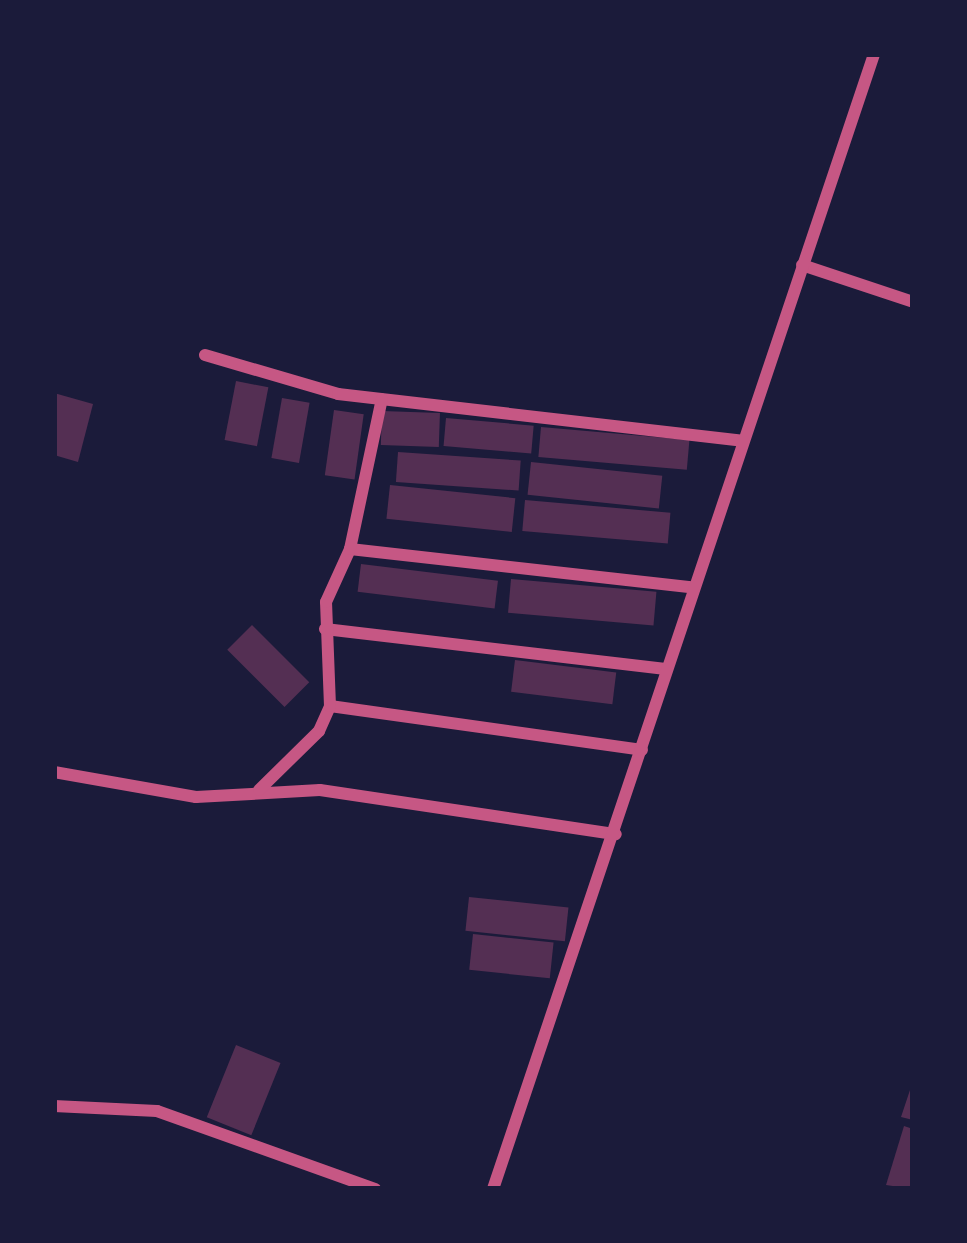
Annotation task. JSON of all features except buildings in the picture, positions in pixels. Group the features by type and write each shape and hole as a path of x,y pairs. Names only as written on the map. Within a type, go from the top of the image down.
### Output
{"street":[{"path":"494,1189 874,54"},
{"path":"802,265 913,302"},
{"path":"205,355 306,387 742,441"},
{"path":"259,791 319,731 330,706 325,628 334,575 350,549 382,399"},
{"path":"350,549 692,587"},
{"path":"325,628 666,669"},
{"path":"330,706 642,750"},
{"path":"54,772 196,797 320,790 616,834"},
{"path":"54,1106 157,1111 375,1189"}]}
